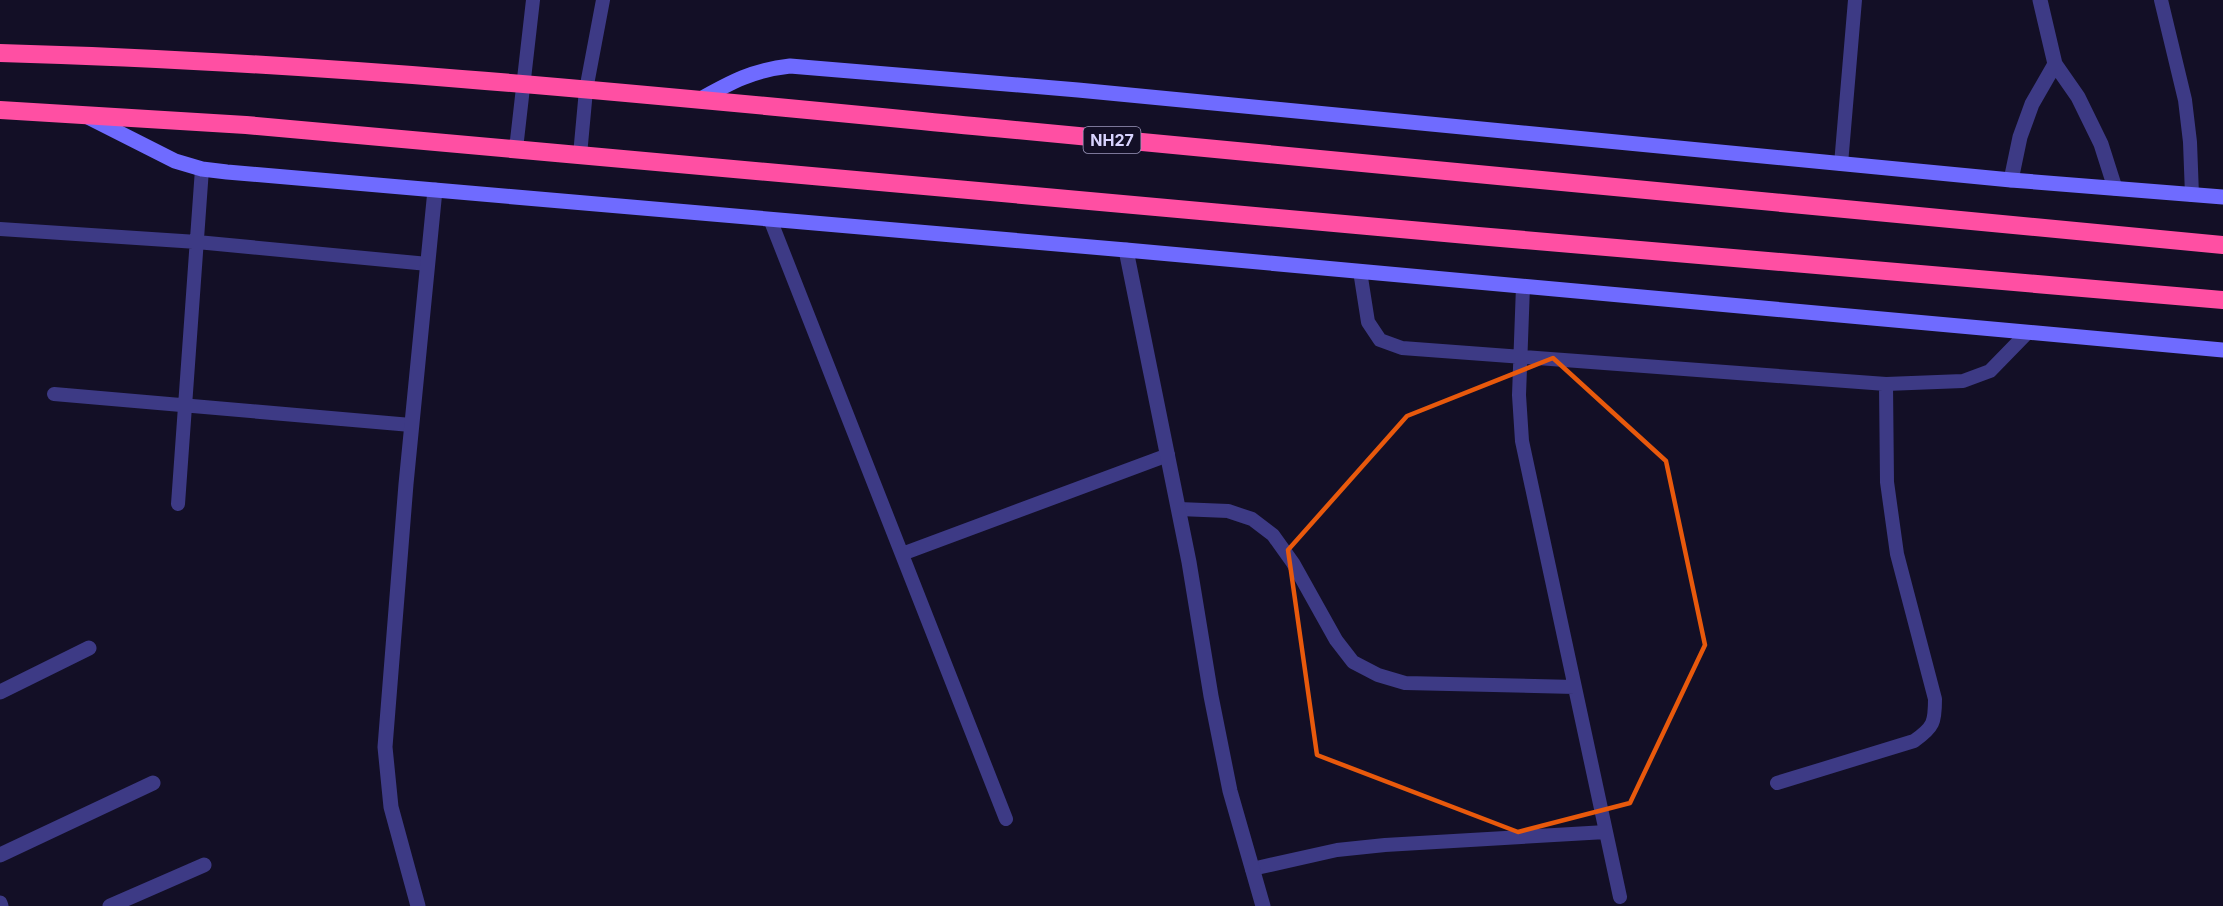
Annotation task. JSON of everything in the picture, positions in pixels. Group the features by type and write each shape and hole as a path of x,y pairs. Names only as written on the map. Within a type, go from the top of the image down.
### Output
{"highway":[{"name":"NH27","path":"0,53 142,57 522,84 1875,214 2223,245"},
{"path":"0,110 246,124 2223,300"}],"street":[{"path":"2040,0 2055,64 2078,97 2101,144 2115,188"},
{"path":"2011,180 2020,137 2032,104 2055,64"},
{"path":"699,100 741,77 767,69 790,66 1090,91 2011,180 2223,197"},
{"path":"82,114 175,161 202,169 2223,350"},
{"path":"418,906 391,807 385,747 411,425 435,190"},
{"path":"1126,250 1179,509 1230,791 1263,906"},
{"path":"0,692 89,648"},
{"path":"0,855 153,783"},
{"path":"110,906 204,865"}],"lane":[{"path":"516,149 532,0"},
{"path":"580,155 586,90 603,0"},
{"path":"1841,164 1855,0"},
{"path":"2161,0 2185,100 2192,195"},
{"path":"178,504 202,169"},
{"path":"770,219 1006,819"},
{"path":"0,229 197,242 428,264"},
{"path":"1360,271 1368,322 1380,340 1402,348 1886,384 1963,381 1990,370 2028,332"},
{"path":"1523,286 1519,395 1522,441 1620,897"},
{"path":"1777,783 1914,741 1927,732 1935,719 1935,699 1897,554 1887,482 1886,384"},
{"path":"54,394 411,425"},
{"path":"902,554 1168,455"},
{"path":"1179,509 1227,511 1252,519 1274,535 1293,563 1336,640 1353,663 1378,675 1405,683 1575,687"},
{"path":"1252,869 1337,850 1606,832"}],"highlighted area":[{"path":"1553,358 1666,461 1705,645 1630,803 1518,832 1317,755 1288,550 1407,416"}]}
